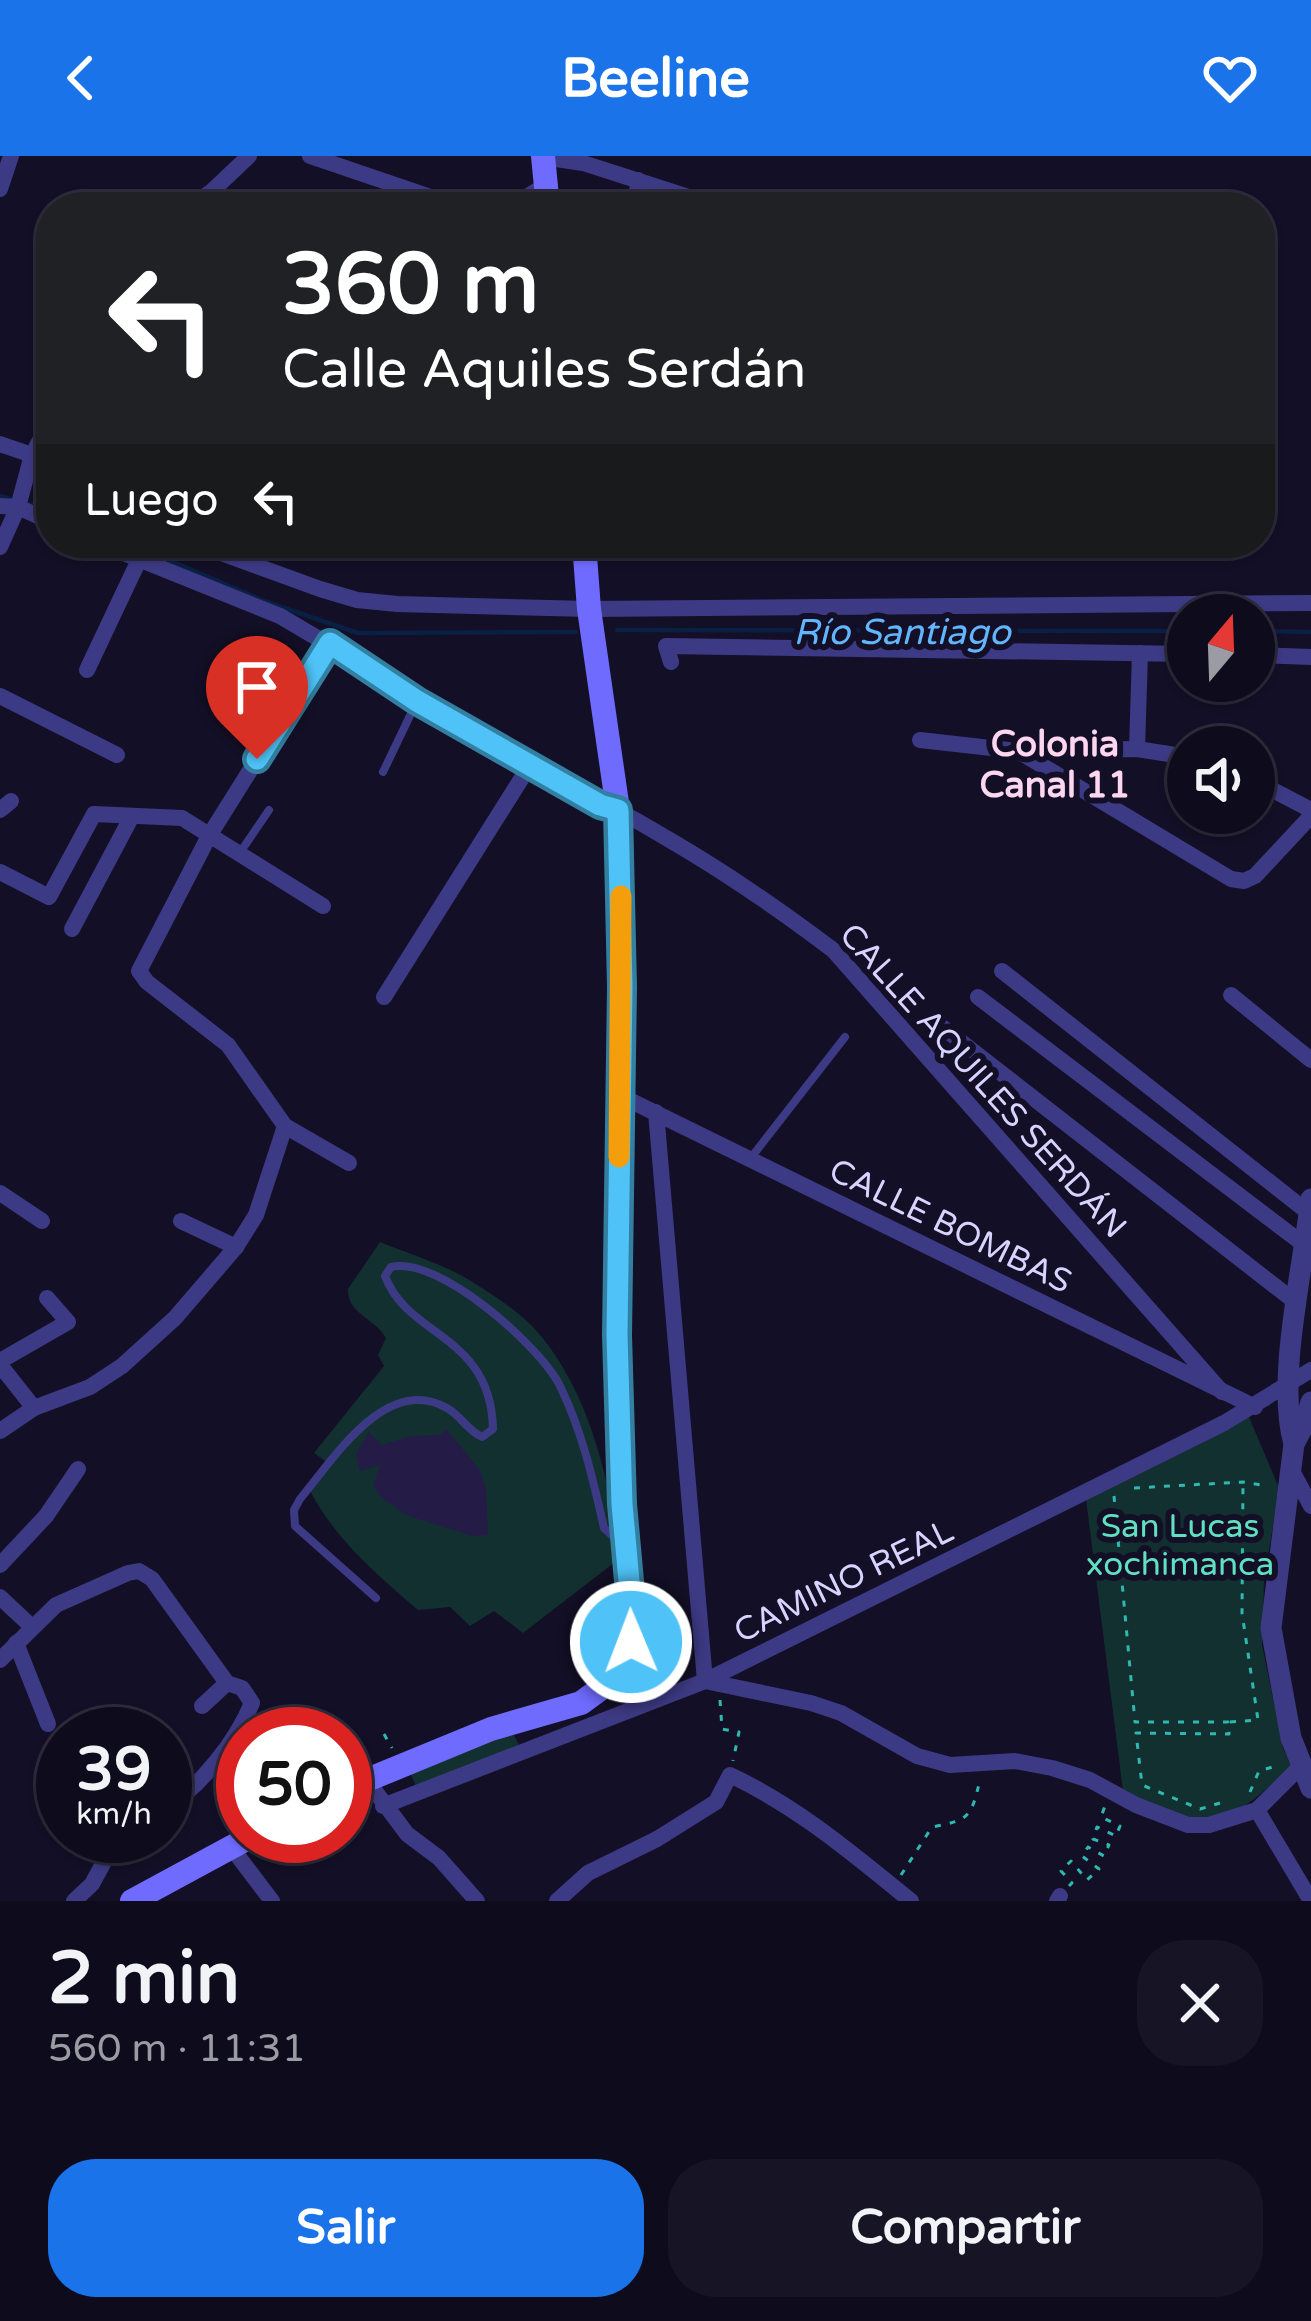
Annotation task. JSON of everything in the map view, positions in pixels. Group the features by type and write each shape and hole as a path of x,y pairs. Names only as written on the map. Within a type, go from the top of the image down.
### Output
{"main road":[{"path":"543,156 547,192"},
{"path":"372,1777 490,1729 581,1702 617,1676 631,1642 617,1335 618,810 585,558"},
{"path":"132,1901 216,1855"}],"street":[{"path":"0,188 10,156"},
{"path":"210,192 249,156"},
{"path":"310,156 416,192"},
{"path":"543,156 585,159 669,192"},
{"path":"637,192 638,180"},
{"path":"0,444 20,488"},
{"path":"0,547 36,453"},
{"name":"CALLE AQUILES SERDÁN","path":"134,558 280,616 330,643 417,701 600,805 618,810 772,904 833,950 1222,1393"},
{"path":"237,558 357,600 589,609 1311,603"},
{"path":"87,670 139,560"},
{"path":"330,643 209,836 140,971 147,982 228,1045 285,1126 349,1163"},
{"path":"671,662 666,646 1167,654"},
{"path":"1137,749 1140,653"},
{"path":"1275,656 1311,656"},
{"path":"0,695 117,755"},
{"path":"920,740 1018,751 1137,749 1167,754"},
{"path":"1018,751 1231,879 1255,876 1311,813 1275,792"},
{"path":"384,997 530,765"},
{"path":"0,872 49,897 94,814 182,818 323,906"},
{"path":"73,929 133,816"},
{"path":"1002,971 1310,1206 1286,1384 1294,1444 1271,1628 1293,1773 1311,1788"},
{"path":"1231,995 1311,1060"},
{"path":"978,997 1307,1247"},
{"path":"933,1020 1298,1304"},
{"name":"CALLE BOMBAS","path":"621,1096 1255,1407"},
{"path":"656,1112 712,1684 826,1708 916,1756 950,1765 1015,1761 1052,1768 1090,1780 1188,1825 1209,1825 1253,1803 1293,1773"},
{"path":"0,1431 34,1408 91,1387 176,1318 236,1247 268,1186 285,1126"},
{"path":"0,1192 42,1221"},
{"path":"181,1221 236,1247"},
{"path":"34,1408 0,1363 68,1322 47,1298"},
{"name":"CAMINO REAL","path":"383,1806 712,1684 1255,1407 1311,1370"},
{"path":"1294,1444 1306,1424 1311,1402"},
{"path":"1292,1468 1311,1506"},
{"path":"0,1565 46,1516 78,1469"},
{"path":"0,1660 56,1605 104,1581 139,1571 152,1579 227,1683 249,1694 252,1703 239,1729 192,1787"},
{"path":"0,1597 31,1626"},
{"path":"16,1642 41,1707"},
{"path":"202,1706 227,1683"},
{"path":"556,1901 588,1873 657,1839 716,1802 730,1775 826,1832 888,1894 911,1901"},
{"path":"372,1797 407,1834 440,1858 477,1901"},
{"path":"1253,1803 1311,1901"},
{"path":"74,1901 92,1884 103,1863"},
{"path":"252,1863 272,1901"}],"lane":[{"path":"383,772 417,701"},
{"path":"238,855 269,810"},
{"path":"750,1159 845,1037"},
{"path":"376,1598 296,1526 294,1510 300,1498 371,1418 399,1402 421,1399 449,1408 468,1430 482,1437 493,1429 493,1412 480,1378 458,1346 394,1300 385,1276 391,1267 405,1263 425,1269 476,1299 557,1379 580,1429 604,1528 627,1549"}],"path":[{"path":"1135,1488 1243,1482 1287,1492"},
{"path":"1114,1489 1135,1722 1228,1722 1258,1720 1242,1613 1243,1482"},
{"path":"712,1684 722,1729 739,1732 730,1775"},
{"path":"1228,1722 1228,1734 1136,1733 1142,1785 1200,1809 1232,1800"},
{"path":"888,1894 932,1827 959,1822 972,1812 984,1762"},
{"path":"1253,1803 1258,1771 1276,1766 1293,1773"},
{"path":"1059,1899 1072,1882 1061,1871 1071,1862 1087,1880 1099,1869 1082,1856 1088,1847 1104,1856 1109,1845 1093,1839 1097,1827 1116,1836 1120,1826 1101,1817 1106,1806 1121,1812 1128,1800"}],"green space":[{"path":"380,1242 463,1276 527,1321 569,1377 594,1436 619,1559 523,1633 494,1611 470,1626 450,1607 418,1610 344,1540 309,1489 328,1463 314,1453 384,1366 378,1355 386,1338 352,1305 348,1289"},
{"name":"San Lucas xochimanca","path":"1246,1410 1279,1488 1264,1582 1262,1645 1291,1766 1230,1814 1194,1819 1123,1791 1085,1491"},
{"path":"512,1732 521,1748 417,1788 410,1773"}],"building":[{"path":"446,1429 480,1470 486,1489 488,1535 472,1536 406,1515 373,1486 380,1465 360,1471 356,1453 369,1432 382,1445 411,1436 440,1435"}],"waterway":[{"name":"Río Santiago","path":"0,496 36,506"},
{"name":"Río Santiago","path":"164,558 264,601 358,633 576,632"},
{"name":"Río Santiago","path":"617,630 1167,631"},
{"name":"Río Santiago","path":"1275,631 1311,632"}],"slow traffic":[{"path":"619,1157 621,896"}],"district":[{"name":"Colonia Canal 11","path":"1055,764"}],"route":[{"path":"257,759 330,643 417,701 600,805 618,810 622,987 617,1335 631,1642"}]}
